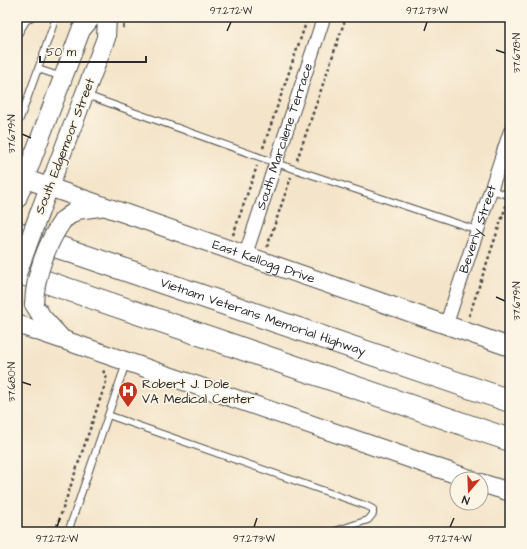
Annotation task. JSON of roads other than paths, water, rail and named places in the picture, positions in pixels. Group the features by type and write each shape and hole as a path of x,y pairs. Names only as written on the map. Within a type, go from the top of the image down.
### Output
{"highway":[{"name":"Vietnam Veterans Memorial Highway","path":"17,233 510,401"},
{"path":"17,273 510,440"},
{"path":"282,362 510,455"},
{"path":"420,370 510,396"}],"main road":[{"name":"South Edgemoor Street","path":"17,199 21,178 63,78 81,30 92,17"},
{"name":"South Edgemoor Street","path":"17,273 106,38 107,17"},
{"name":"East Kellogg Drive","path":"21,178 510,347"},
{"path":"64,340 42,317 34,304 35,286 54,234 63,220 77,210 105,207"},
{"path":"17,324 449,472"},
{"path":"489,485 510,492"}],"street":[{"name":"South Marcilene Terrace","path":"245,256 324,17"},
{"name":"Beverly Street","path":"446,325 510,132"}],"lane":[{"path":"17,36 26,21 32,17"},
{"path":"17,118 20,119 56,17"},
{"path":"38,69 63,78"},
{"path":"85,94 276,163 477,230"},
{"path":"490,190 510,196"},
{"path":"68,532 126,362"},
{"path":"108,415 373,509 373,514 368,520 332,532"}],"place":[{"name":"Robert J. Dole VA Medical Center","path":"128,408"}]}
